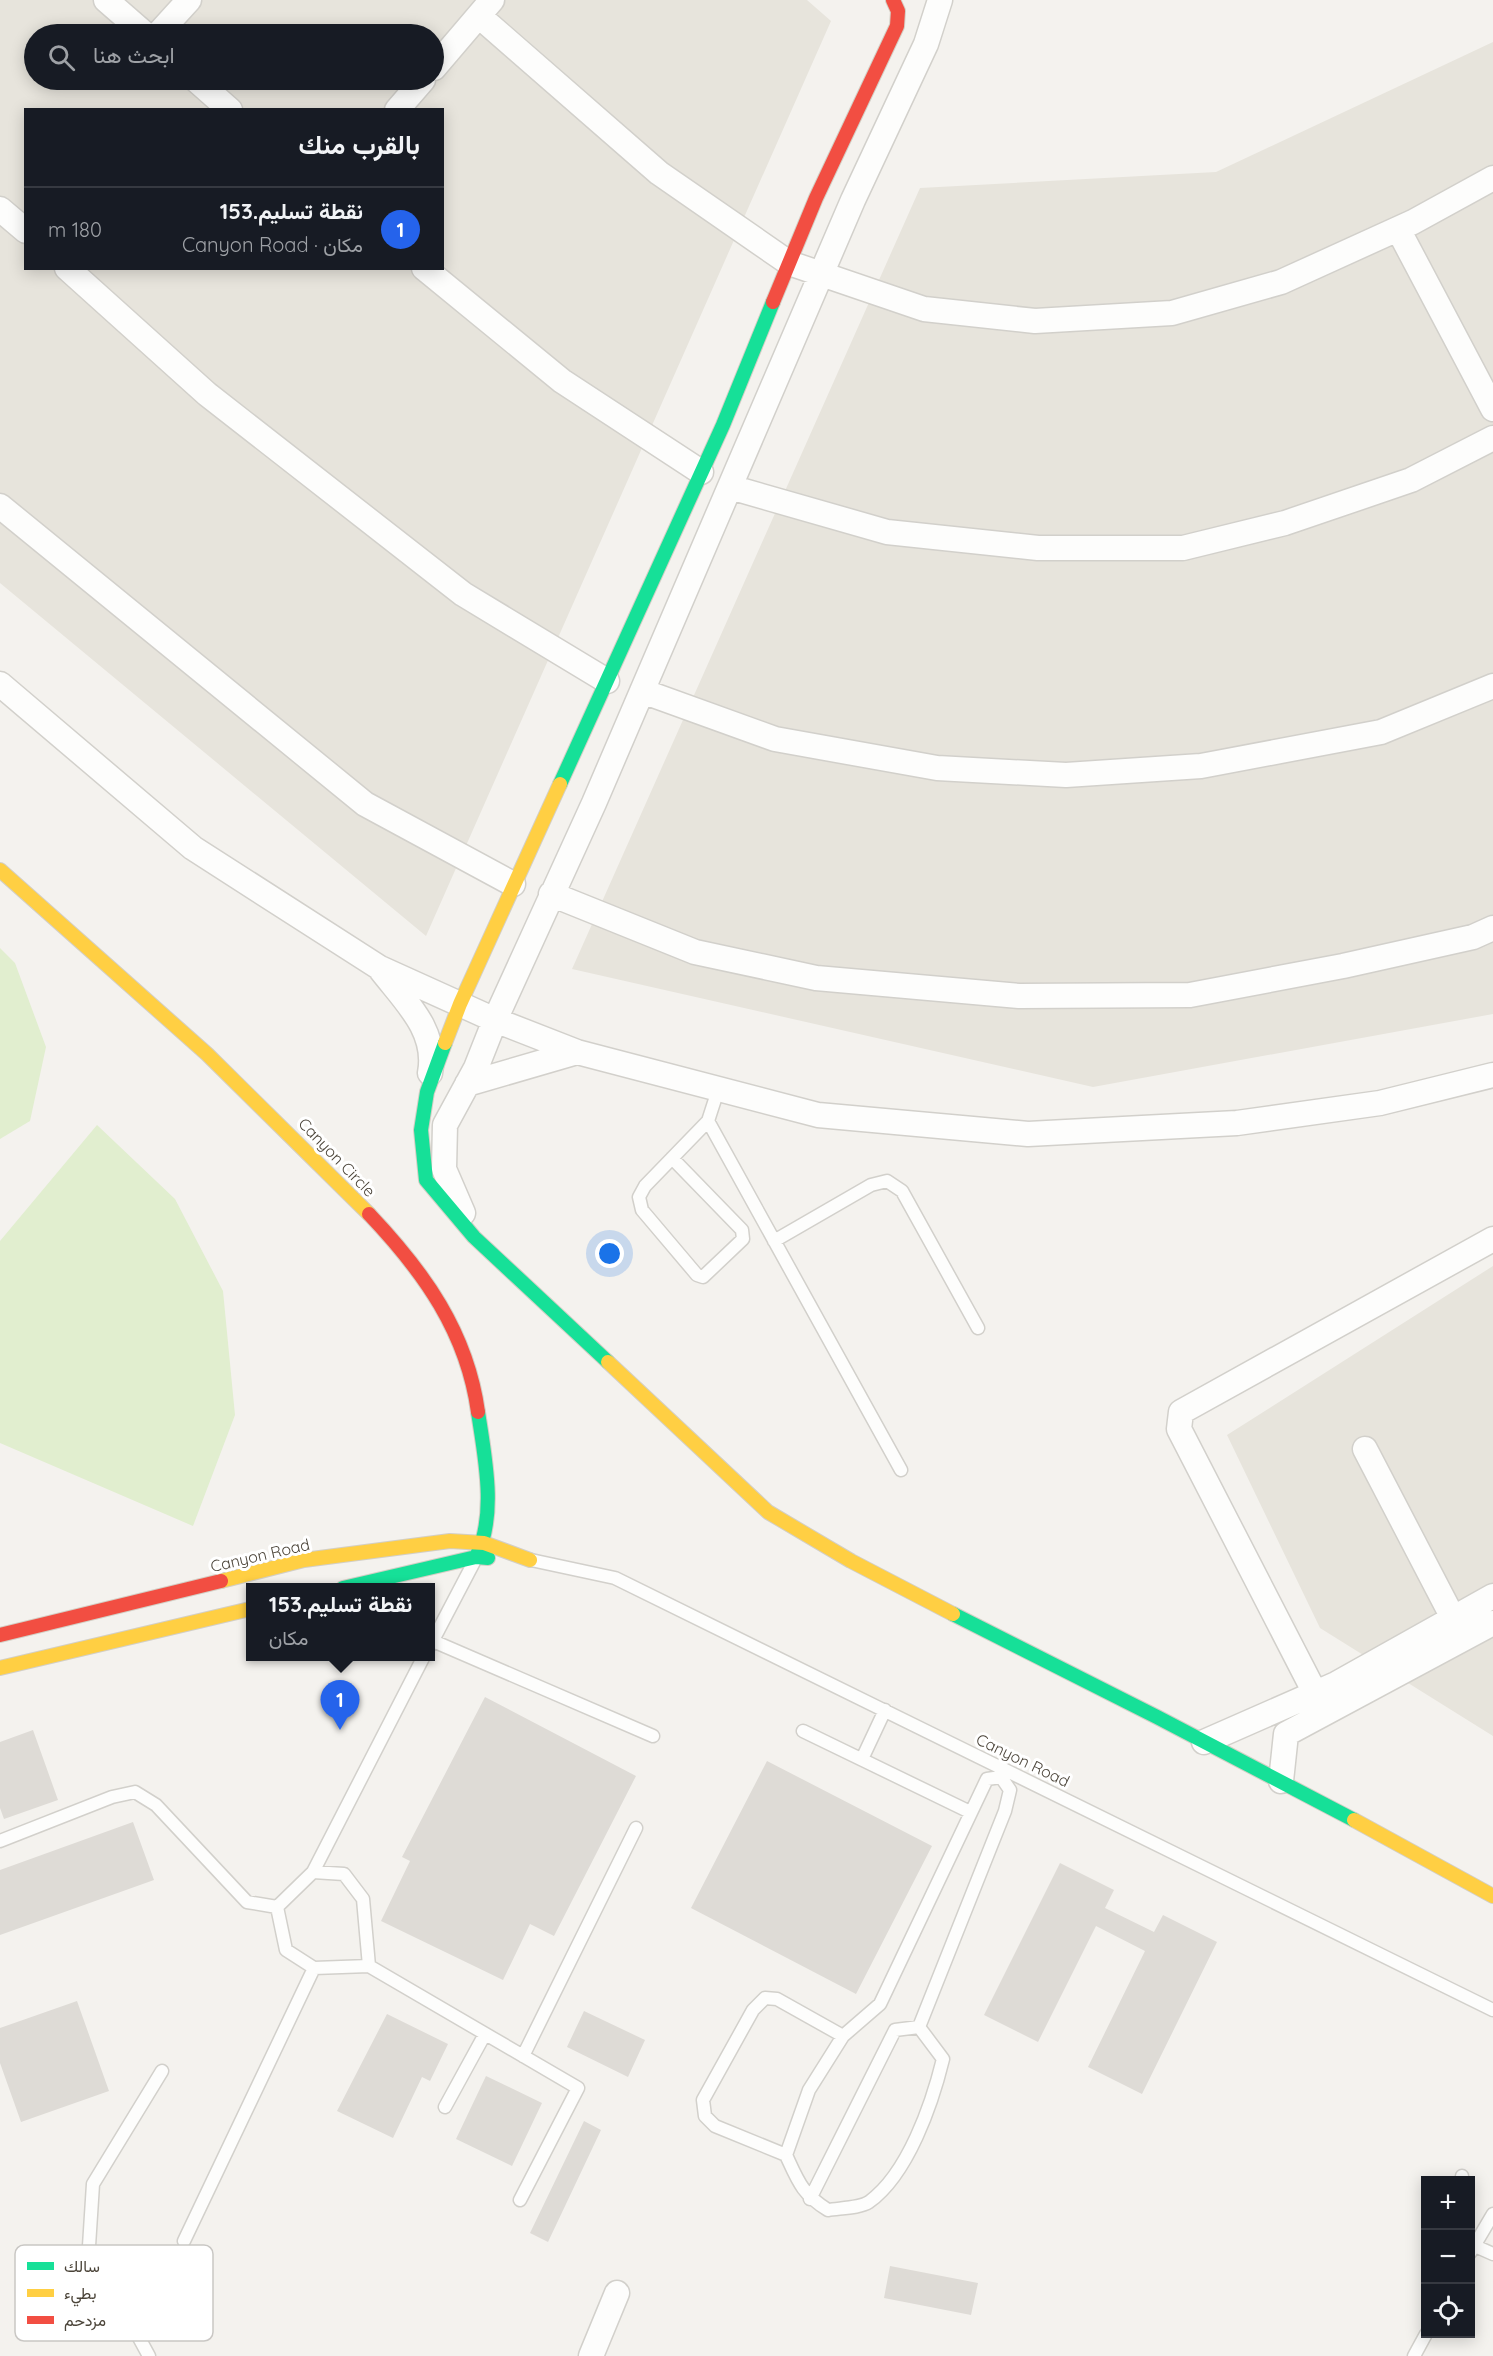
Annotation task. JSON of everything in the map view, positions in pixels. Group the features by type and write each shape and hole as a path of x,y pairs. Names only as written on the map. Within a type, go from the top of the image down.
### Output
{"street":[{"path":"106,0 134,24"},
{"path":"167,24 189,0"},
{"path":"427,1092 460,1004 701,472 816,198 897,26 898,11 893,0"},
{"path":"474,1237 444,1169 445,1125 467,1084 642,692 821,273 926,44 940,0"},
{"path":"444,56 485,8 659,173 789,263 924,309 1035,321 1172,313 1281,282 1398,229 1493,178"},
{"path":"207,90 228,108"},
{"path":"399,108 414,90"},
{"path":"0,209 24,229"},
{"path":"1398,229 1493,409"},
{"path":"69,270 207,394 463,594 607,681"},
{"path":"426,270 562,381 701,472"},
{"path":"730,487 887,532 1038,548 1183,548 1285,523 1411,480 1493,438"},
{"path":"0,506 365,804 513,884"},
{"path":"0,684 193,848 380,968 495,1020 577,1052 719,1087 818,1115 1028,1134 1238,1123 1380,1103 1493,1075"},
{"path":"642,692 775,739 937,768 1066,775 1201,766 1381,732 1493,686"},
{"name":"Canyon Circle","path":"0,870 261,1102 386,1231 435,1294 465,1353 480,1418 488,1521 484,1544 476,1557"},
{"path":"552,894 695,952 816,978 1019,996 1190,995 1343,966 1473,937 1493,928"},
{"path":"380,968 426,1028 433,1059 421,1130 426,1180 474,1237 768,1512 802,1533 952,1613 1281,1781 1493,1896"},
{"path":"467,1084 577,1052"},
{"path":"1315,1693 1179,1429 1181,1412 1493,1239"},
{"path":"1365,1449 1453,1618"},
{"name":"Canyon Road","path":"0,1635 304,1560 450,1540 484,1544 530,1560"},
{"name":"Canyon Road","path":"361,1583 476,1557 530,1560"},
{"path":"1204,1742 1315,1693 1493,1596"},
{"path":"0,1668 246,1610"},
{"path":"1281,1781 1286,1734 1493,1623"},
{"path":"591,2356 617,2293"}],"lane":[{"path":"672,1158 737,1222 742,1230 743,1239 703,1277 697,1275 642,1210 639,1197 645,1186 672,1158 708,1121 719,1087"},
{"path":"708,1121 901,1470"},
{"path":"774,1241 871,1185 887,1181 902,1191 978,1328"},
{"path":"435,1635 476,1557"},
{"name":"Canyon Road","path":"530,1560 615,1578 1493,2010"},
{"path":"435,1645 653,1736"},
{"path":"278,1907 314,1872 421,1661"},
{"path":"862,1759 885,1710"},
{"path":"804,1731 970,1812"},
{"path":"919,2027 943,2059 933,2098 895,2177 867,2204 828,2210 810,2199 801,2189 786,2155 808,2090 843,2036 880,2004 994,1764"},
{"path":"919,2027 1005,1811 1016,1775"},
{"path":"987,1779 1001,1777 1010,1790"},
{"path":"0,1841 112,1797 135,1792 156,1805 247,1902 278,1907"},
{"path":"523,2056 636,1828"},
{"path":"314,1872 344,1874 363,1899 369,1966"},
{"path":"278,1907 286,1950 314,1968 369,1966 578,2088 520,2200"},
{"path":"184,2241 314,1968"},
{"path":"786,2155 715,2126 705,2116 703,2100 753,2010 765,1998 777,1999 843,2036"},
{"path":"810,2199 895,2030 919,2027"},
{"path":"445,2107 485,2034"},
{"path":"89,2245 93,2184 162,2071"},
{"path":"1475,2246 1493,2214"},
{"path":"1475,2250 1493,2254"},
{"path":"1414,2356 1424,2338"},
{"path":"141,2341 149,2356"}],"shaded area":[{"path":"0,0 807,0 831,21 426,936 0,583"},
{"path":"1493,42 1493,1014 1093,1087 572,969 920,188 1216,172"},
{"path":"1493,1266 1493,1736 1320,1628 1227,1435"}],"green space":[{"path":"0,948 15,963 46,1047 30,1121 0,1139"},
{"path":"97,1125 175,1199 223,1291 235,1415 193,1526 0,1443 0,1241"}],"building":[{"path":"485,1697 636,1776 554,1936 530,1924 503,1980 381,1921 410,1861 402,1857"},
{"path":"33,1730 58,1800 4,1819 0,1808 0,1742"},
{"path":"767,1761 932,1846 856,1994 691,1908"},
{"path":"133,1822 154,1880 0,1935 0,1870"},
{"path":"1060,1863 1114,1890 1105,1908 1154,1932 1163,1915 1217,1942 1142,2094 1088,2067 1145,1951 1096,1926 1038,2042 984,2015"},
{"path":"77,2001 109,2091 21,2122 0,2063 0,2028"},
{"path":"584,2011 645,2040 628,2077 567,2047"},
{"path":"387,2014 448,2044 430,2081 422,2077 393,2138 337,2111"},
{"path":"486,2076 542,2103 512,2166 456,2139"},
{"path":"584,2121 601,2130 548,2242 530,2233"},
{"path":"890,2266 978,2283 971,2315 884,2298"}],"traffic: fast":[{"path":"560,784 723,425 773,302"},
{"path":"445,1043 427,1092 421,1130 426,1180 474,1237 608,1362"},
{"path":"476,1557 482,1541 488,1505 486,1467 478,1412"},
{"path":"364,1583 476,1557 488,1558"},
{"path":"953,1614 1354,1820"}],"traffic: slow":[{"path":"445,1043 460,1004 560,784"},
{"path":"0,870 207,1054 369,1214"},
{"path":"608,1362 768,1512 851,1561 953,1614"},
{"path":"221,1581 304,1560 450,1541 484,1543 530,1560"},
{"path":"0,1668 246,1610"},
{"path":"1354,1820 1493,1896"}],"traffic: jam":[{"path":"773,302 816,198 897,26 898,11 893,0"},
{"path":"369,1214 408,1258 440,1305 464,1355 478,1412"},
{"path":"0,1635 221,1581"}],"place":[{"name":"نقطة تسليم.153","path":"340,1730"}]}
